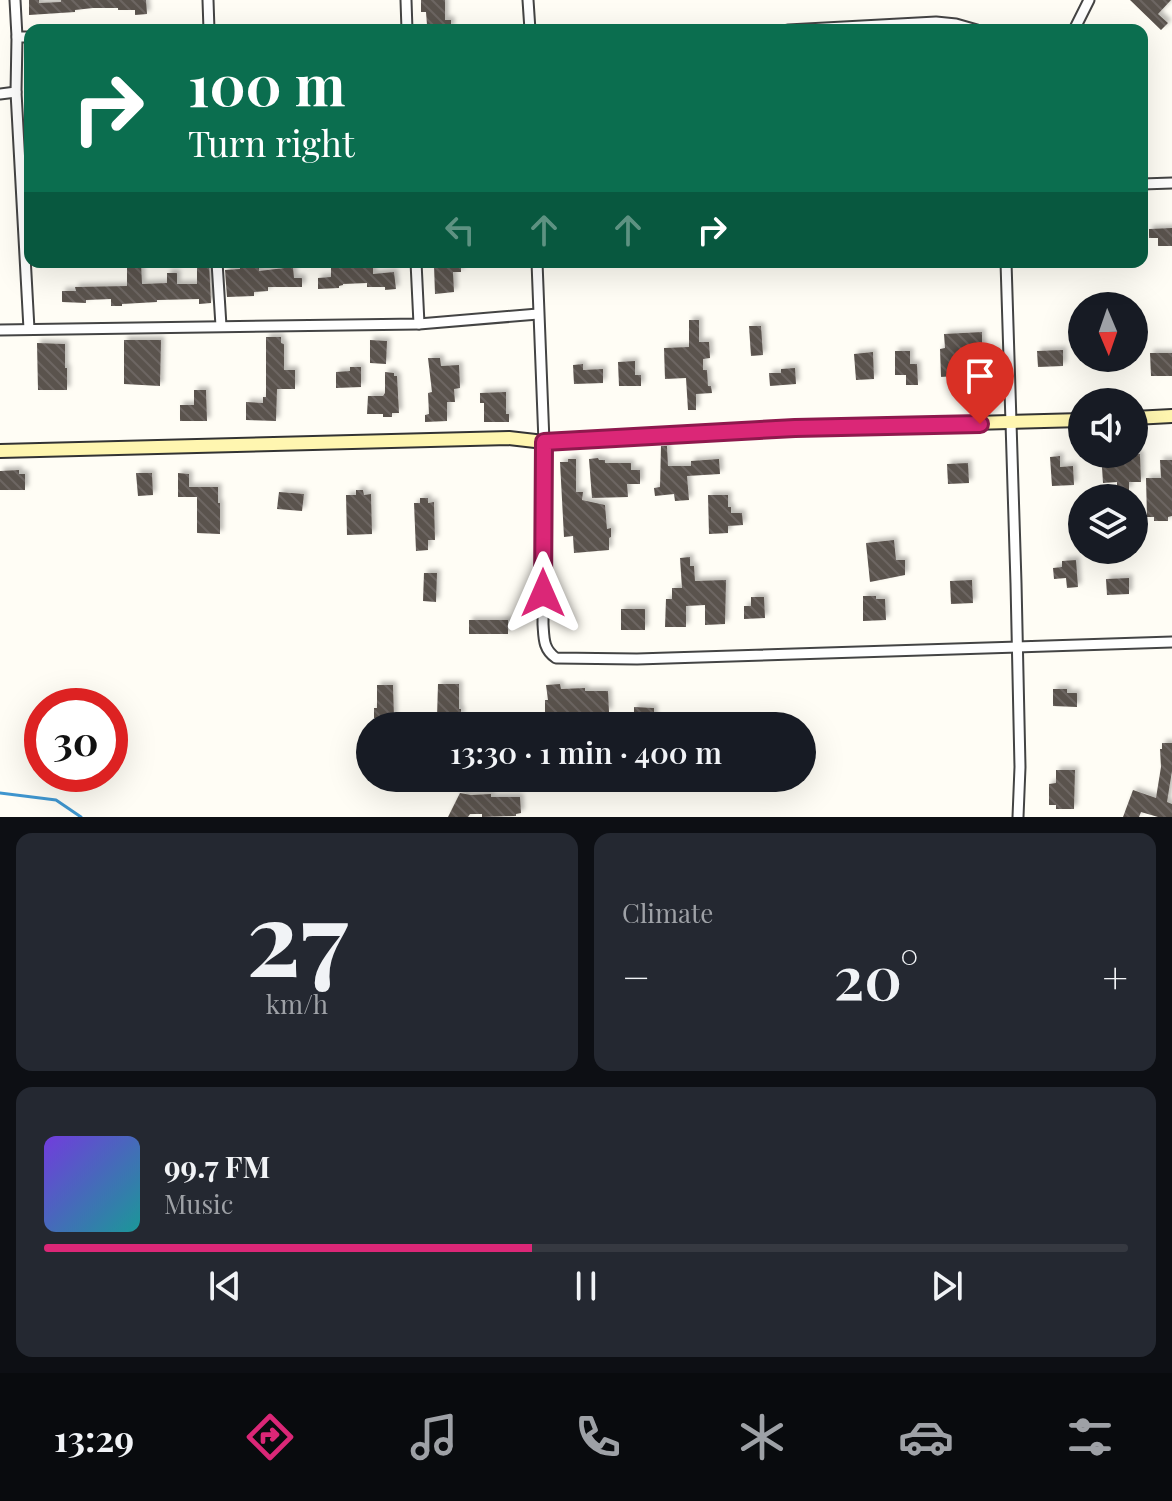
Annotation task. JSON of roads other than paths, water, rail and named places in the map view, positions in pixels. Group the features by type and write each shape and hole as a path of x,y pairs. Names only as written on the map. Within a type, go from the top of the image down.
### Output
{"street":[{"path":"15,0 16,92 24,203"},
{"path":"208,0 209,24"},
{"path":"406,0 407,24"},
{"path":"528,0 530,24"},
{"path":"1077,24 1089,0"},
{"path":"899,24 956,24"},
{"path":"17,37 24,37"},
{"path":"0,94 16,92"},
{"path":"18,128 24,128"},
{"path":"1148,184 1172,183"},
{"path":"27,268 29,329"},
{"path":"217,268 221,326"},
{"path":"416,268 419,324"},
{"path":"537,268 544,442 543,624 544,644 556,658 637,659 1172,642"},
{"path":"1006,268 1020,767 1018,817"},
{"path":"0,330 419,324 538,314"},
{"path":"1148,417 1172,416"},
{"path":"0,451 509,438 544,442 795,428 1068,421"}],"waterway":[{"path":"0,793 56,800 81,817"}]}
